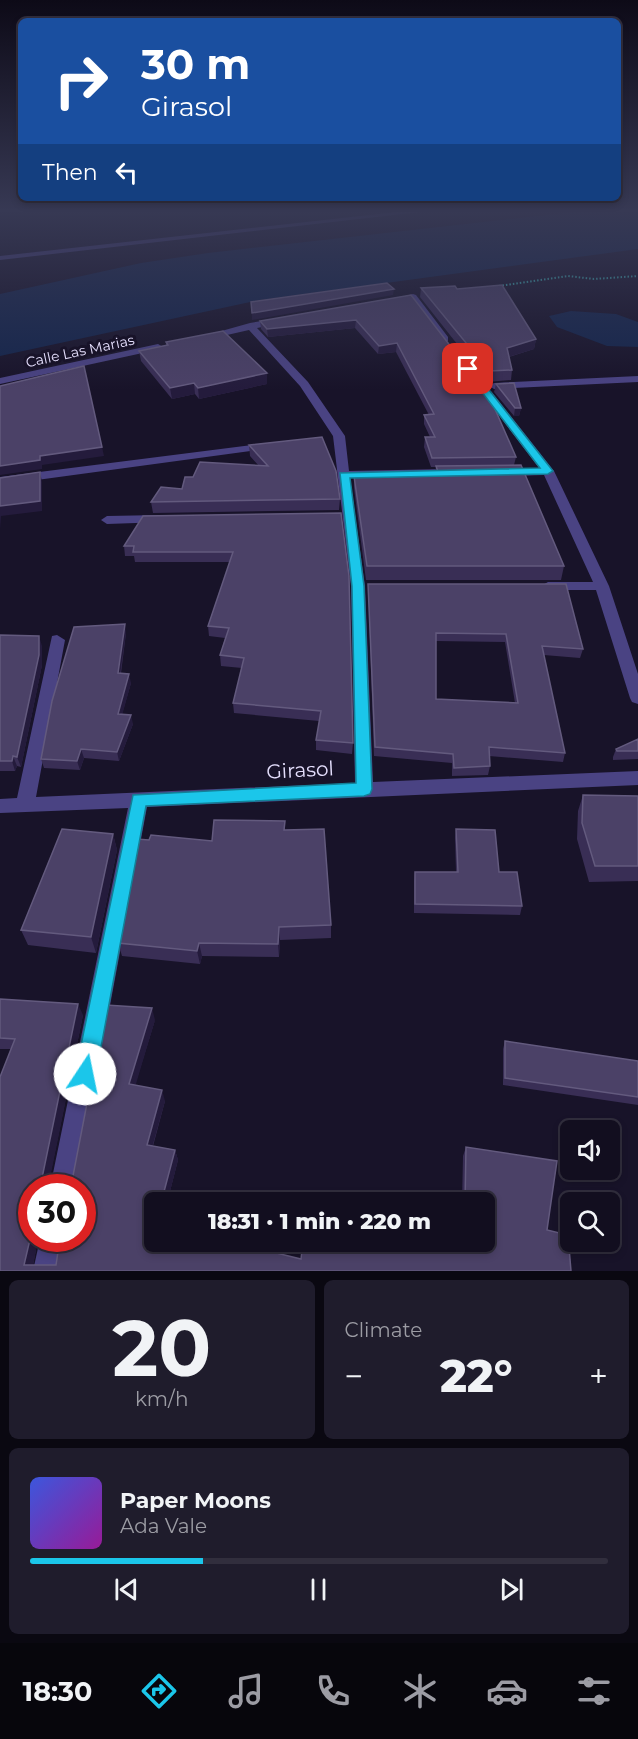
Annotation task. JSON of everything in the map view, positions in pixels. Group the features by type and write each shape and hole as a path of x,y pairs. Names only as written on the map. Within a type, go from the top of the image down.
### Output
{"street":[{"path":"389,301 413,297 454,351"},
{"path":"194,339 285,320"},
{"path":"250,326 304,384 333,437 344,475 344,516 364,586 364,789"},
{"name":"Calle Las Marias","path":"0,381 172,344"},
{"path":"638,379 482,387 548,471 602,586 638,698"},
{"path":"0,482 280,444"},
{"path":"488,472 548,471"},
{"path":"344,475 464,473"},
{"path":"107,520 177,519"},
{"path":"532,586 602,586"},
{"path":"25,805 57,640"},
{"name":"Girasol","path":"0,806 638,778"},
{"path":"66,1174 139,799"},
{"path":"47,1271 51,1252"}],"path":[{"path":"493,286 568,276 594,279 638,276"}],"water":[{"path":"103,271 473,271 260,300 0,356 0,294"},
{"path":"571,311 616,314 638,322 638,347 607,346 557,327 549,316"}],"building":[{"path":"387,283 394,289 252,313 251,302"},
{"path":"502,285 536,339 507,348 512,370 489,371 421,288 455,286 457,289"},
{"path":"411,295 499,409 495,409 516,457 432,458 425,437 435,437 424,415 434,414 397,343 379,346 356,320 267,329 260,321"},
{"path":"223,331 267,373 198,388 194,383 170,388 139,351 168,345 166,342"},
{"path":"84,366 102,447 40,456 40,460 0,466 0,386"},
{"path":"514,383 521,408 515,408 496,384"},
{"path":"322,437 336,471 340,499 151,502 161,487 182,489 185,477 193,477 200,462 268,466 249,445"},
{"path":"521,465 564,566 367,566 354,476 427,475 427,472 438,472 436,466"},
{"path":"40,472 40,501 0,506 0,478"},
{"path":"341,513 349,576 353,743 316,740 321,711 233,703 244,658 220,655 229,628 208,626 233,552 133,552 134,546 124,546 143,516"},
{"path":"368,584 566,584 583,649 542,646 565,753 489,747 490,766 454,768 453,754 375,747","holes":["436,633 506,634 518,703 436,699"]},
{"path":"125,624 118,673 129,674 118,714 131,715 117,752 81,749 77,761 41,759 52,701 74,627"},
{"path":"0,635 39,636 39,655 17,757 13,756 12,761 0,761"},
{"path":"638,739 638,751 617,751 616,749"},
{"path":"583,795 638,796 638,866 595,866 582,823"},
{"path":"214,820 285,821 284,830 324,829 331,925 279,927 278,944 199,943 197,951 118,943 137,839 149,840 151,835 212,841"},
{"path":"62,829 113,834 91,937 21,930"},
{"path":"456,829 495,830 499,872 517,872 522,906 415,904 415,872 458,872"},
{"path":"0,999 78,1004 43,1174 18,1174 18,1252 27,1252 24,1265 56,1265 58,1252 96,1252 96,1174 73,1174 106,1005 152,1008 129,1084 162,1090 147,1145 175,1150 164,1192 144,1192 144,1252 272,1252 301,1259 302,1252 495,1252 495,1192 465,1192 466,1147 557,1161 547,1230 560,1233 560,1252 569,1252 571,1271 0,1271 0,1077 15,1039 0,1038"},
{"path":"505,1041 638,1061 638,1097 505,1078"}],"route":[{"path":"85,1074 139,799 364,789 358,586 344,475 548,471 468,369"}]}
